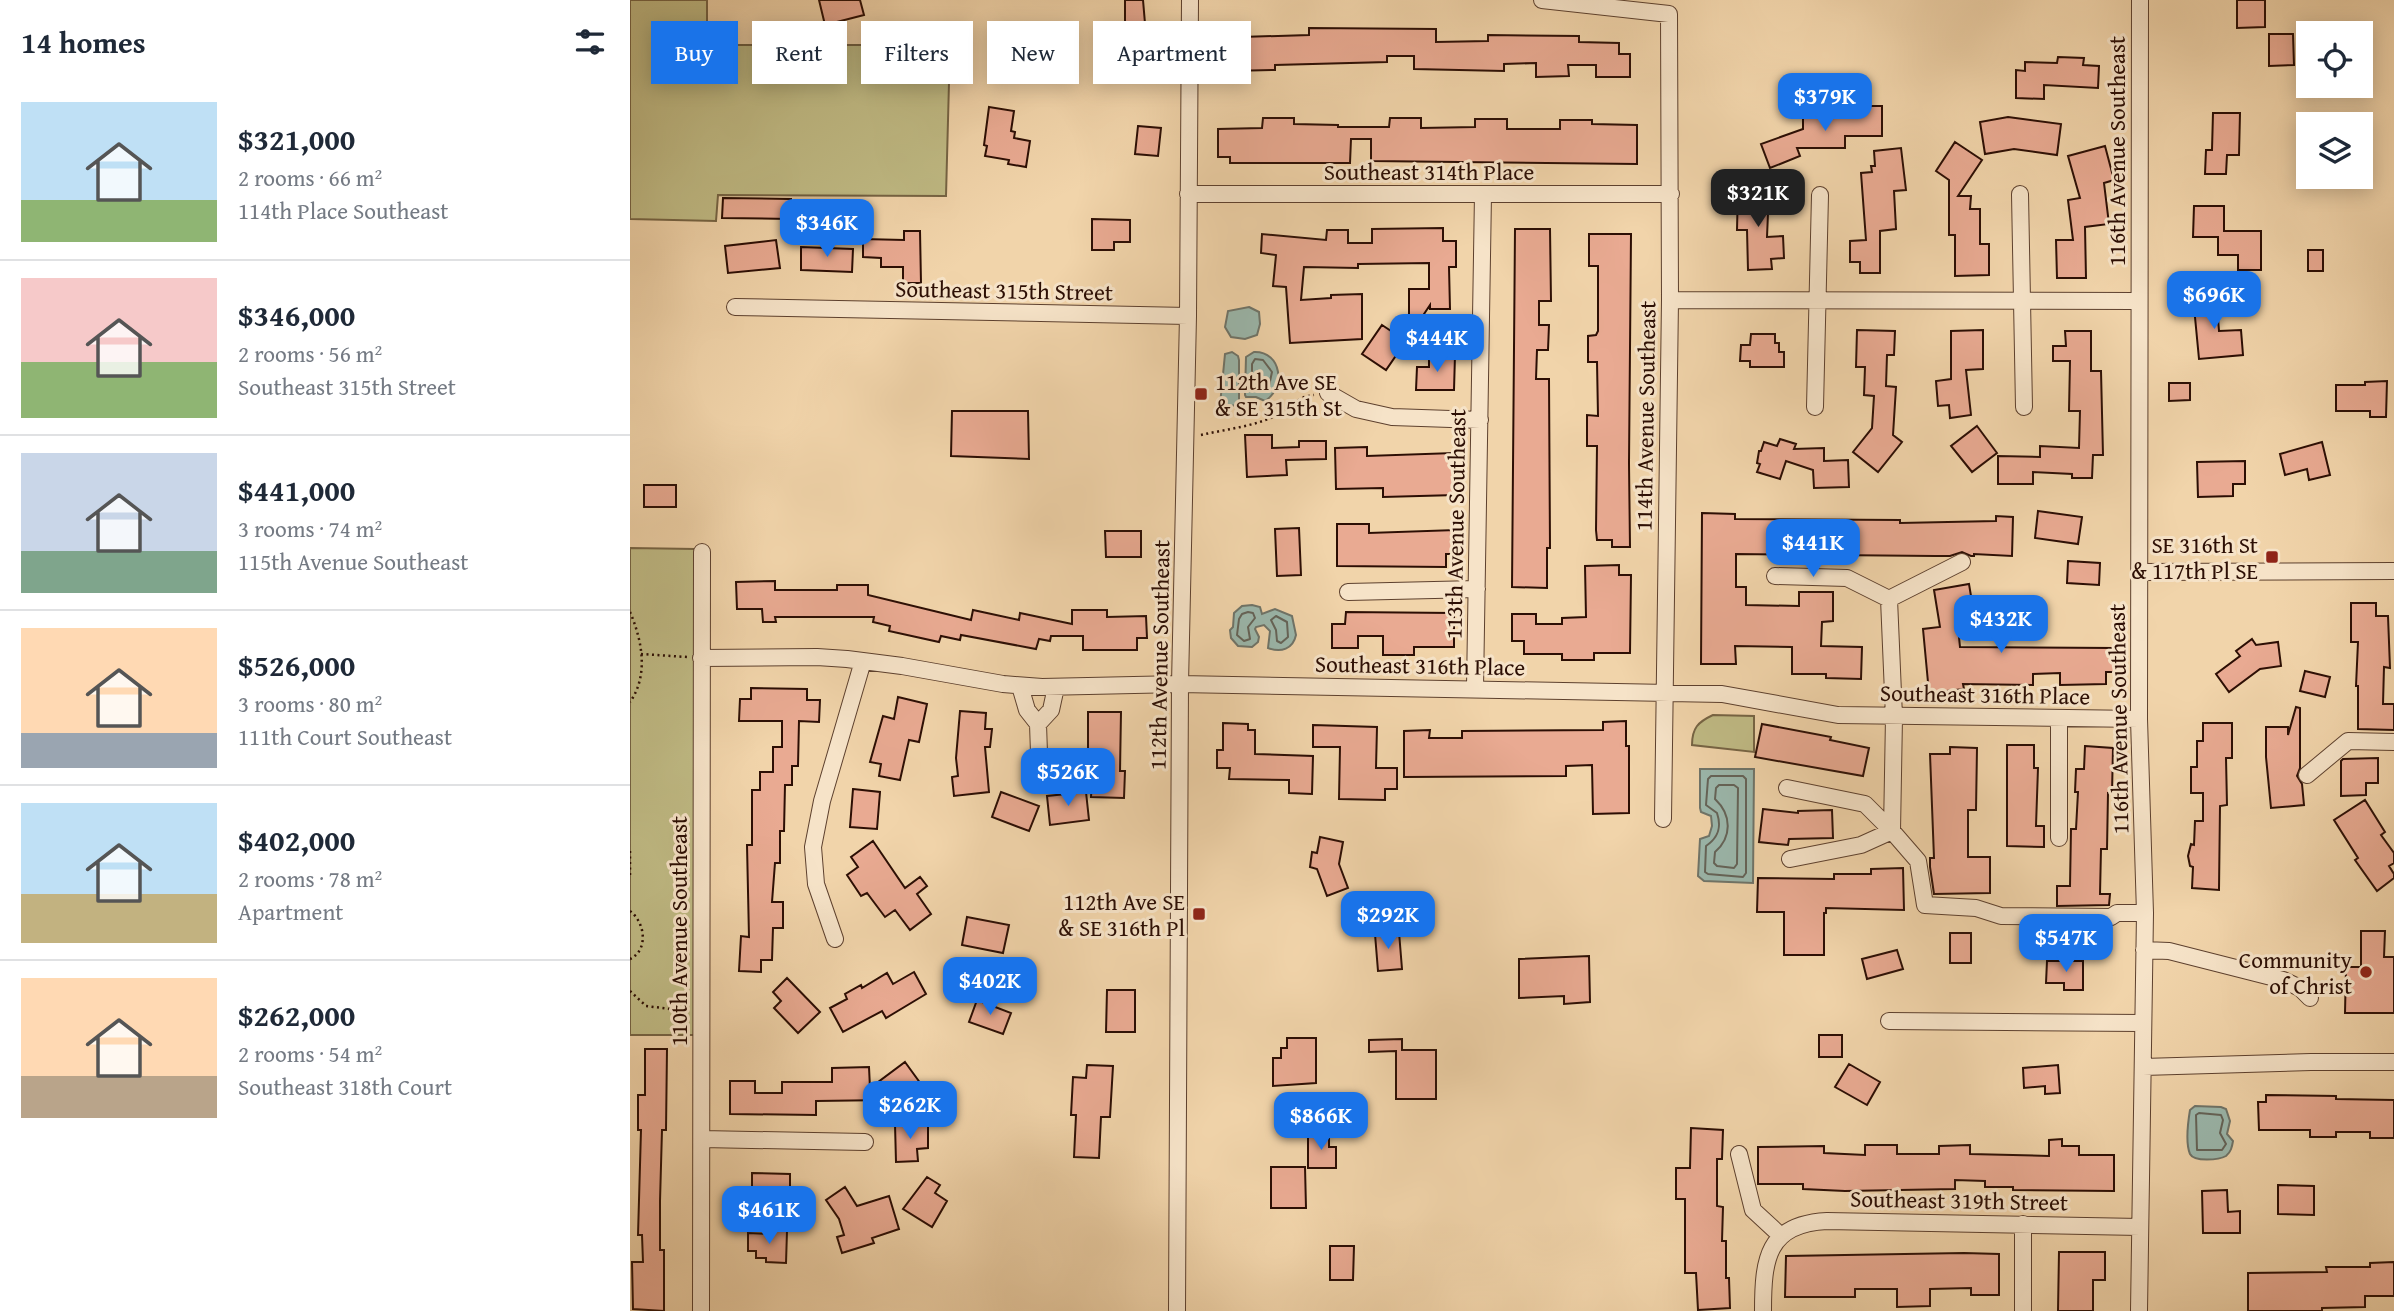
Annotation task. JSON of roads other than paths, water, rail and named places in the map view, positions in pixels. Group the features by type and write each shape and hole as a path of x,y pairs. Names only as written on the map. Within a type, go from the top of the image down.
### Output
{"street":[{"name":"112th Avenue Southeast","path":"1177,1311 1180,684 1188,316 1190,0"},
{"name":"114th Avenue Southeast","path":"1542,0 1669,14 1671,194 1663,819"},
{"name":"116th Avenue Southeast","path":"2139,1311 2145,913 2139,719 2140,0"},
{"name":"Southeast 314th Place","path":"1188,194 1671,194"},
{"name":"113th Avenue Southeast","path":"1475,688 1483,194"},
{"path":"2020,194 2024,407"},
{"path":"1815,407 1820,195"},
{"path":"1670,300 2138,301"},
{"name":"Southeast 315th Street","path":"736,307 1188,316"},
{"path":"1328,393 1356,409 1392,417 1480,420"},
{"name":"110th Avenue Southeast","path":"701,1311 702,552"},
{"path":"1889,600 1962,562"},
{"path":"2139,572 2394,571"},
{"path":"1774,576 1847,578 1889,600"},
{"path":"1348,592 1477,589"},
{"path":"1889,600 1894,717 1892,831"},
{"name":"Southeast 316th Place","path":"701,657 817,657 863,661 965,679 1056,687 1180,684 1722,694 1838,715 2139,719"},
{"path":"835,939 816,884 813,847 822,801 863,661"},
{"path":"1020,685 1027,710 1038,724 1039,753"},
{"path":"1038,724 1051,710 1056,687"},
{"path":"2059,718 2059,838"},
{"path":"2307,775 2348,741 2394,742"},
{"path":"1787,788 1865,803 1918,861 1925,905 1976,908 2001,916 2111,917 2116,913 2145,913"},
{"path":"1790,859 1861,845 1892,831"},
{"path":"2144,950 2168,951 2283,980 2300,988 2310,998"},
{"path":"1889,1021 2143,1023"},
{"path":"2143,1067 2394,1062"},
{"path":"702,1139 865,1142"},
{"path":"1739,1154 1753,1210 1780,1235 1768,1257 1764,1276 1763,1311"},
{"name":"Southeast 319th Street","path":"1780,1235 1801,1224 1827,1221 2140,1227"},
{"path":"2023,1224 2023,1311"}],"water":[{"path":"1249,307 1259,312 1257,335 1245,339 1231,337 1225,327 1228,311"},
{"path":"1232,352 1239,360 1239,404 1224,408 1220,405 1225,354"},
{"path":"1254,352 1270,357 1278,371 1276,388 1265,401 1245,395 1246,357"},
{"path":"1242,606 1260,607 1262,614 1275,609 1292,616 1296,635 1289,647 1282,650 1268,648 1270,631 1264,625 1256,627 1258,642 1252,647 1238,646 1231,638 1230,630 1233,627 1234,613"},
{"path":"1700,769 1754,769 1753,883 1704,881 1698,876 1700,839 1709,836 1712,826 1711,816 1701,812 1700,808"},
{"path":"2195,1106 2226,1109 2230,1121 2227,1134 2233,1141 2226,1156 2201,1159 2190,1154 2188,1126 2190,1110"}],"place":[{"name":"112th Ave SE & SE 315th St","path":"1201,394"},
{"name":"SE 316th St & 117th Pl SE","path":"2272,557"},
{"name":"112th Ave SE & SE 316th Pl","path":"1199,914"},
{"name":"Community of Christ","path":"2366,972"}]}
